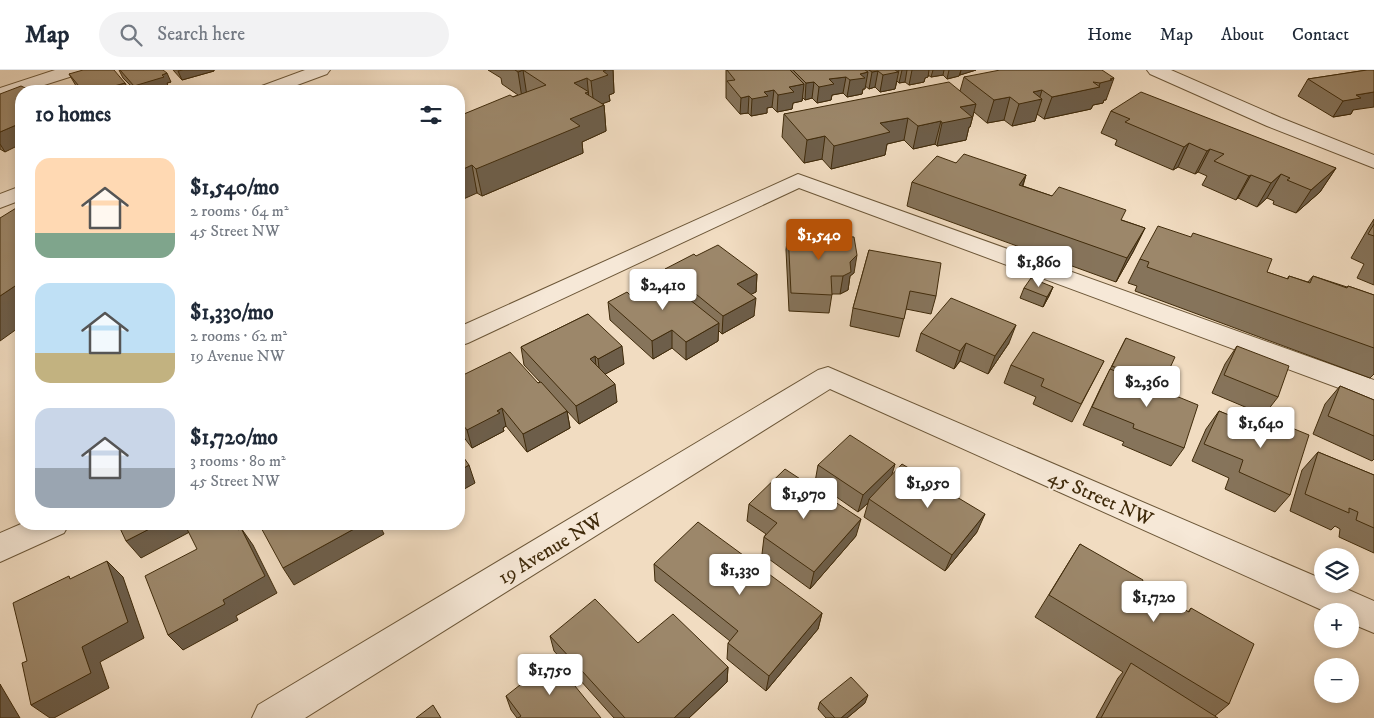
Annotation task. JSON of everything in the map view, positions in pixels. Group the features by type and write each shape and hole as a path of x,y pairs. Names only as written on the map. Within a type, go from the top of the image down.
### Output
{"street":[{"path":"27,85 73,70"},
{"path":"281,85 321,70"},
{"path":"1156,70 1265,118 1374,162"},
{"path":"0,94 15,89"},
{"path":"465,334 798,180 1374,391"},
{"path":"0,202 15,195"},
{"name":"45 Street NW","path":"828,377 1374,617"},
{"name":"19 Avenue NW","path":"271,718 828,377"},
{"path":"0,548 40,530"}],"building":[{"path":"83,70 114,70 125,83 118,85 78,85 69,74"},
{"path":"120,70 163,70 167,73 162,75 164,77 133,85"},
{"path":"523,70 606,70 603,71 608,75 591,81 587,78 574,83 589,92 585,93 604,105 570,119 580,126 476,169 472,165 465,168 465,114 510,95 513,97 546,85"},
{"path":"727,70 790,70 804,84 789,87 794,92 778,95 774,90 764,92 768,96 752,99 749,96 741,98 727,81 735,80"},
{"path":"793,70 865,70 868,72 860,74 865,78 850,80 846,77 829,79 834,84 819,87 814,82 806,83"},
{"path":"869,70 895,70 898,72 883,75 878,71 872,72"},
{"path":"1000,70 1102,70 1114,78 1100,83 1093,82 1100,87 1052,97 1042,90 1033,92 1042,99 1019,104 1010,97 994,100 964,77"},
{"path":"1374,70 1374,92 1356,95 1361,98 1343,101 1308,79"},
{"path":"949,82 976,104 960,107 972,117 918,126 908,118 880,123 890,132 834,146 825,136 807,140 784,114"},
{"path":"15,88 15,126 0,132 0,94"},
{"path":"1141,92 1336,168 1311,190 1287,180 1290,178 1281,174 1271,183 1251,175 1249,176 1214,161 1224,154 1210,149 1207,151 1189,143 1184,147 1125,122 1130,119 1111,111"},
{"path":"964,154 1026,175 1019,185 1052,196 1059,187 1126,210 1121,220 1145,228 1127,258 912,182 937,156 956,163"},
{"path":"15,209 15,286 0,296 0,218"},
{"path":"1374,224 1374,236 1368,234"},
{"path":"1158,226 1191,237 1193,233 1272,259 1267,272 1288,279 1289,276 1310,283 1313,276 1374,295 1374,348 1147,267 1149,262 1140,259"},
{"path":"788,232 840,233 840,236 854,237 857,255 850,262 851,272 843,276 831,276 832,295 791,293"},
{"path":"718,245 757,274 737,284 756,298 723,316 665,269 694,254 696,256"},
{"path":"869,250 941,263 936,296 910,291 904,319 853,308"},
{"path":"655,272 719,323 686,342 672,330 652,341 608,302 627,292 630,295 648,286 640,280"},
{"path":"1031,278 1053,287 1047,297 1024,288"},
{"path":"951,298 1016,325 995,356 966,343 960,351 921,333"},
{"path":"588,314 622,346 598,359 595,356 590,359 615,384 576,406 521,347"},
{"path":"1033,332 1104,361 1081,404 1041,386 1044,379 1011,365"},
{"path":"1126,338 1175,357 1162,385 1112,366"},
{"path":"1237,346 1289,366 1278,397 1224,375"},
{"path":"510,352 567,411 523,434 502,408 497,411 500,413 467,430 465,428 465,374"},
{"path":"1110,369 1198,405 1184,448 1133,428 1134,424 1092,407"},
{"path":"1340,386 1374,400 1374,436 1328,416"},
{"path":"1219,411 1256,426 1260,415 1309,435 1290,495 1239,472 1243,460 1204,444"},
{"path":"850,435 895,464 863,495 818,465"},
{"path":"1318,452 1374,475 1374,528 1356,520 1358,512 1349,508 1349,513 1305,494"},
{"path":"465,459 469,465 465,467"},
{"path":"902,464 985,514 952,555 869,499"},
{"path":"785,469 861,519 814,572 764,537 777,523 749,504"},
{"path":"698,522 822,613 769,676 728,643 738,631 654,564"},
{"path":"121,530 147,530 126,541"},
{"path":"188,530 242,530 265,576 223,600 225,604 168,635 145,576 197,549"},
{"path":"262,530 352,530 283,568"},
{"path":"1080,544 1143,580 1141,585 1189,612 1191,608 1254,644 1229,704 1049,595"},
{"path":"107,561 128,622 82,647 91,673 31,705 22,663 27,661 13,603 69,576 70,579"},
{"path":"595,599 638,643 673,614 728,667 674,718 625,718 550,636"},
{"path":"553,659 601,718 518,718 521,716 506,696"},
{"path":"1131,663 1218,718 1101,718"},
{"path":"851,677 868,695 841,718 835,718 820,702"},
{"path":"433,705 441,718 416,718"}]}
